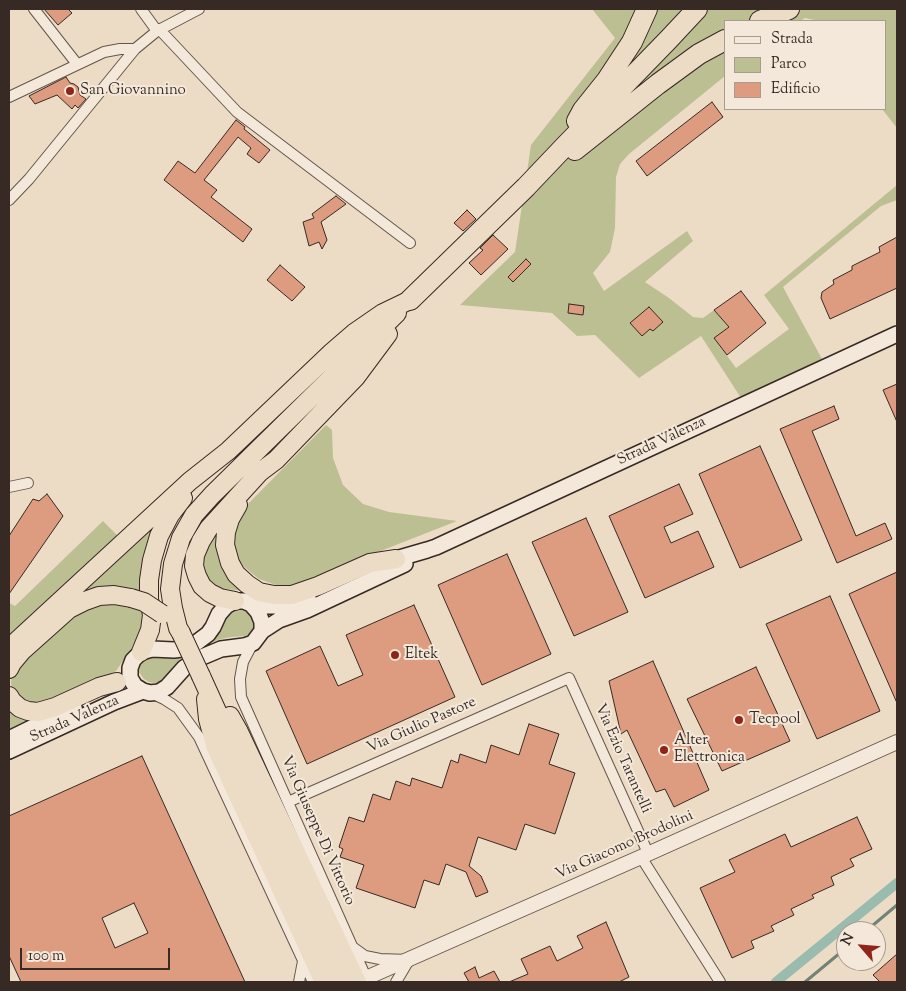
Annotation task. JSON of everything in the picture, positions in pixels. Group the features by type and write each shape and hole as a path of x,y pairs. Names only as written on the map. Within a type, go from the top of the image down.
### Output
{"highway":[{"path":"565,146 583,110 632,42 647,9"},
{"path":"340,982 179,630 172,608 170,589 173,564 181,538 194,515 219,488 526,187 697,9"},
{"path":"762,20 789,9"},
{"path":"526,187 658,84 699,54 724,41"},
{"path":"141,652 150,630 152,616 149,599 149,580 152,560 170,515 184,496 228,451 332,352 383,313 410,300"},
{"path":"243,602 220,598 202,586 194,566 195,555 201,541 209,528 260,472 276,460 356,377 410,300"},
{"path":"9,648 190,481 228,451"},
{"path":"276,460 265,476 238,505 230,519 226,532 225,545 230,563 236,574 246,584 259,592 274,595 292,595 318,586 370,563 396,559"},
{"path":"9,669 22,651 69,609 99,596 114,595 144,602 162,614 179,630"},
{"path":"203,681 225,707 240,732 361,981"},
{"path":"203,681 208,719 216,748 324,982"},
{"path":"9,696 20,708 38,712 55,707 99,687 117,682"}],"main road":[{"name":"Strada Valenza","path":"243,602 267,606 283,606 302,600 396,559 427,550 897,334"},
{"name":"Strada Valenza","path":"9,751 114,702 146,692 159,692 167,687 184,668 202,657 222,649 244,646 279,620 307,610 400,568 427,550"},
{"path":"141,652 152,649 182,650 192,646 208,634 219,614 226,606 243,602 258,612 262,622 258,637"},
{"name":"Strada Valenza","path":"9,739 96,697 117,682 141,652"},
{"path":"130,668 130,678 136,686 146,692"}],"street":[{"path":"34,9 77,64"},
{"path":"141,9 158,30 237,112 410,243"},
{"path":"9,200 29,179 134,49 158,30 198,9"},
{"path":"9,97 104,52 134,49"},
{"path":"9,487 28,483"},
{"name":"Via Giuseppe Di Vittorio","path":"258,637 243,662 240,679 241,697 352,946 361,981"},
{"name":"Via Giulio Pastore","path":"288,802 569,678"},
{"name":"Via Ezio Tarantelli","path":"569,678 644,855 720,982"},
{"path":"146,692 164,699 178,708 199,736 313,982"},
{"name":"Via Giacomo Brodolini","path":"361,981 897,742"},
{"path":"352,946 365,956 380,959 409,960 396,982"},
{"path":"299,982 303,960"}],"green space":[{"path":"592,9 897,9 897,128 883,110 886,110 886,20 814,20 805,18 802,20 724,20 724,77 629,154 620,164 616,177 615,228 610,252 593,273 604,291 687,231 693,241 645,282 693,317 703,318 714,310 729,327 715,339 736,368 789,329 764,295 897,185 897,200 881,206 783,287 822,359 741,398 701,336 639,378 595,335 577,336 552,313 460,305 515,252 531,145 615,38"},
{"path":"326,425 332,430 333,458 343,485 363,504 389,512 457,521 294,585 276,585 259,579 243,566 237,557 233,533 244,508"},
{"path":"103,521 118,536 9,637 9,603 15,606"},
{"path":"153,521 157,524 142,592 112,586 100,586 75,596"},
{"path":"216,532 220,534 244,591 219,588 209,581 202,571 203,557 207,546"},
{"path":"96,601 144,607 146,627 116,671 47,704 24,702 12,690 12,673 71,613"},
{"path":"238,606 250,610 256,622 250,634 221,639 207,644 217,633 228,612"},
{"path":"184,654 160,682 149,682 139,672 140,662 146,655"},
{"path":"9,702 35,717 9,730"}],"building":[{"path":"44,9 68,9 72,13 58,25"},
{"path":"66,77 70,83 78,87 80,95 86,99 78,108 75,105 72,109 57,95 35,104 29,96"},
{"path":"712,102 723,117 647,176 636,161"},
{"path":"236,120 270,150 259,163 247,154 251,148 238,137 204,180 217,190 211,197 252,229 243,242 164,180 178,161 195,173"},
{"path":"336,196 346,204 321,222 327,240 322,249 319,242 309,246 303,222 314,218 312,214"},
{"path":"467,210 476,219 463,231 454,223"},
{"path":"493,235 508,249 481,275 469,263 483,250 480,248"},
{"path":"897,237 897,288 830,319 821,298 822,292 834,284 833,280 852,270 852,266 880,252 879,247"},
{"path":"526,259 531,264 513,282 508,277"},
{"path":"280,265 305,287 292,301 267,280"},
{"path":"741,291 766,323 727,355 714,338 729,327 714,310"},
{"path":"569,304 584,306 583,315 568,313"},
{"path":"649,307 663,322 653,331 650,329 642,336 630,323"},
{"path":"897,384 897,422 883,390"},
{"path":"834,406 839,419 812,431 856,536 885,523 892,539 837,563 780,429"},
{"path":"760,446 802,540 740,568 699,474"},
{"path":"679,484 693,514 664,527 671,543 698,531 714,567 645,598 609,516"},
{"path":"47,494 63,516 9,594 9,536 33,499 39,501"},
{"path":"586,518 628,612 574,636 532,542"},
{"path":"507,554 551,654 482,685 438,585"},
{"path":"897,572 897,703 849,594"},
{"path":"830,596 880,711 817,739 766,624"},
{"path":"414,605 455,697 307,764 266,671 320,646 338,686 363,675 346,635"},
{"path":"653,661 709,790 674,807 665,789 656,792 627,730 621,734 609,681"},
{"name":"Tecpool","path":"756,667 790,741 722,771 687,699"},
{"path":"529,724 559,734 549,764 575,773 555,834 525,824 516,850 478,837 469,866 481,876 488,892 476,897 466,872 446,864 439,885 424,880 415,908 356,888 364,865 340,857 343,849 339,847 349,817 364,822 373,794 390,800 396,781 410,786 412,778 442,788 451,760 458,763 460,754 486,763 491,745 519,755"},
{"path":"142,756 245,982 21,982 9,956 9,816","holes":["134,903 148,933 115,948 102,918"]},
{"path":"857,817 872,849 850,859 854,866 831,877 834,885 812,895 814,898 791,909 794,915 771,926 774,931 751,941 754,948 732,958 700,888 735,872 729,860 785,834 791,847"},
{"path":"606,922 629,977 619,982 509,982 528,974 521,959 550,946 557,961 583,948 577,936"},
{"path":"897,954 897,982 880,982 873,975 878,971 886,971 886,964"},
{"path":"475,967 479,978 494,971 500,982 469,982 464,973"}],"waterway":[{"path":"776,982 897,883"},
{"path":"878,921 897,905"},
{"path":"805,982 836,956"}],"place":[{"name":"San Giovannino","path":"70,91"},
{"name":"Eltek","path":"395,655"},
{"name":"Tecpool","path":"739,720"},
{"name":"Alter Elettronica","path":"664,750"}]}
